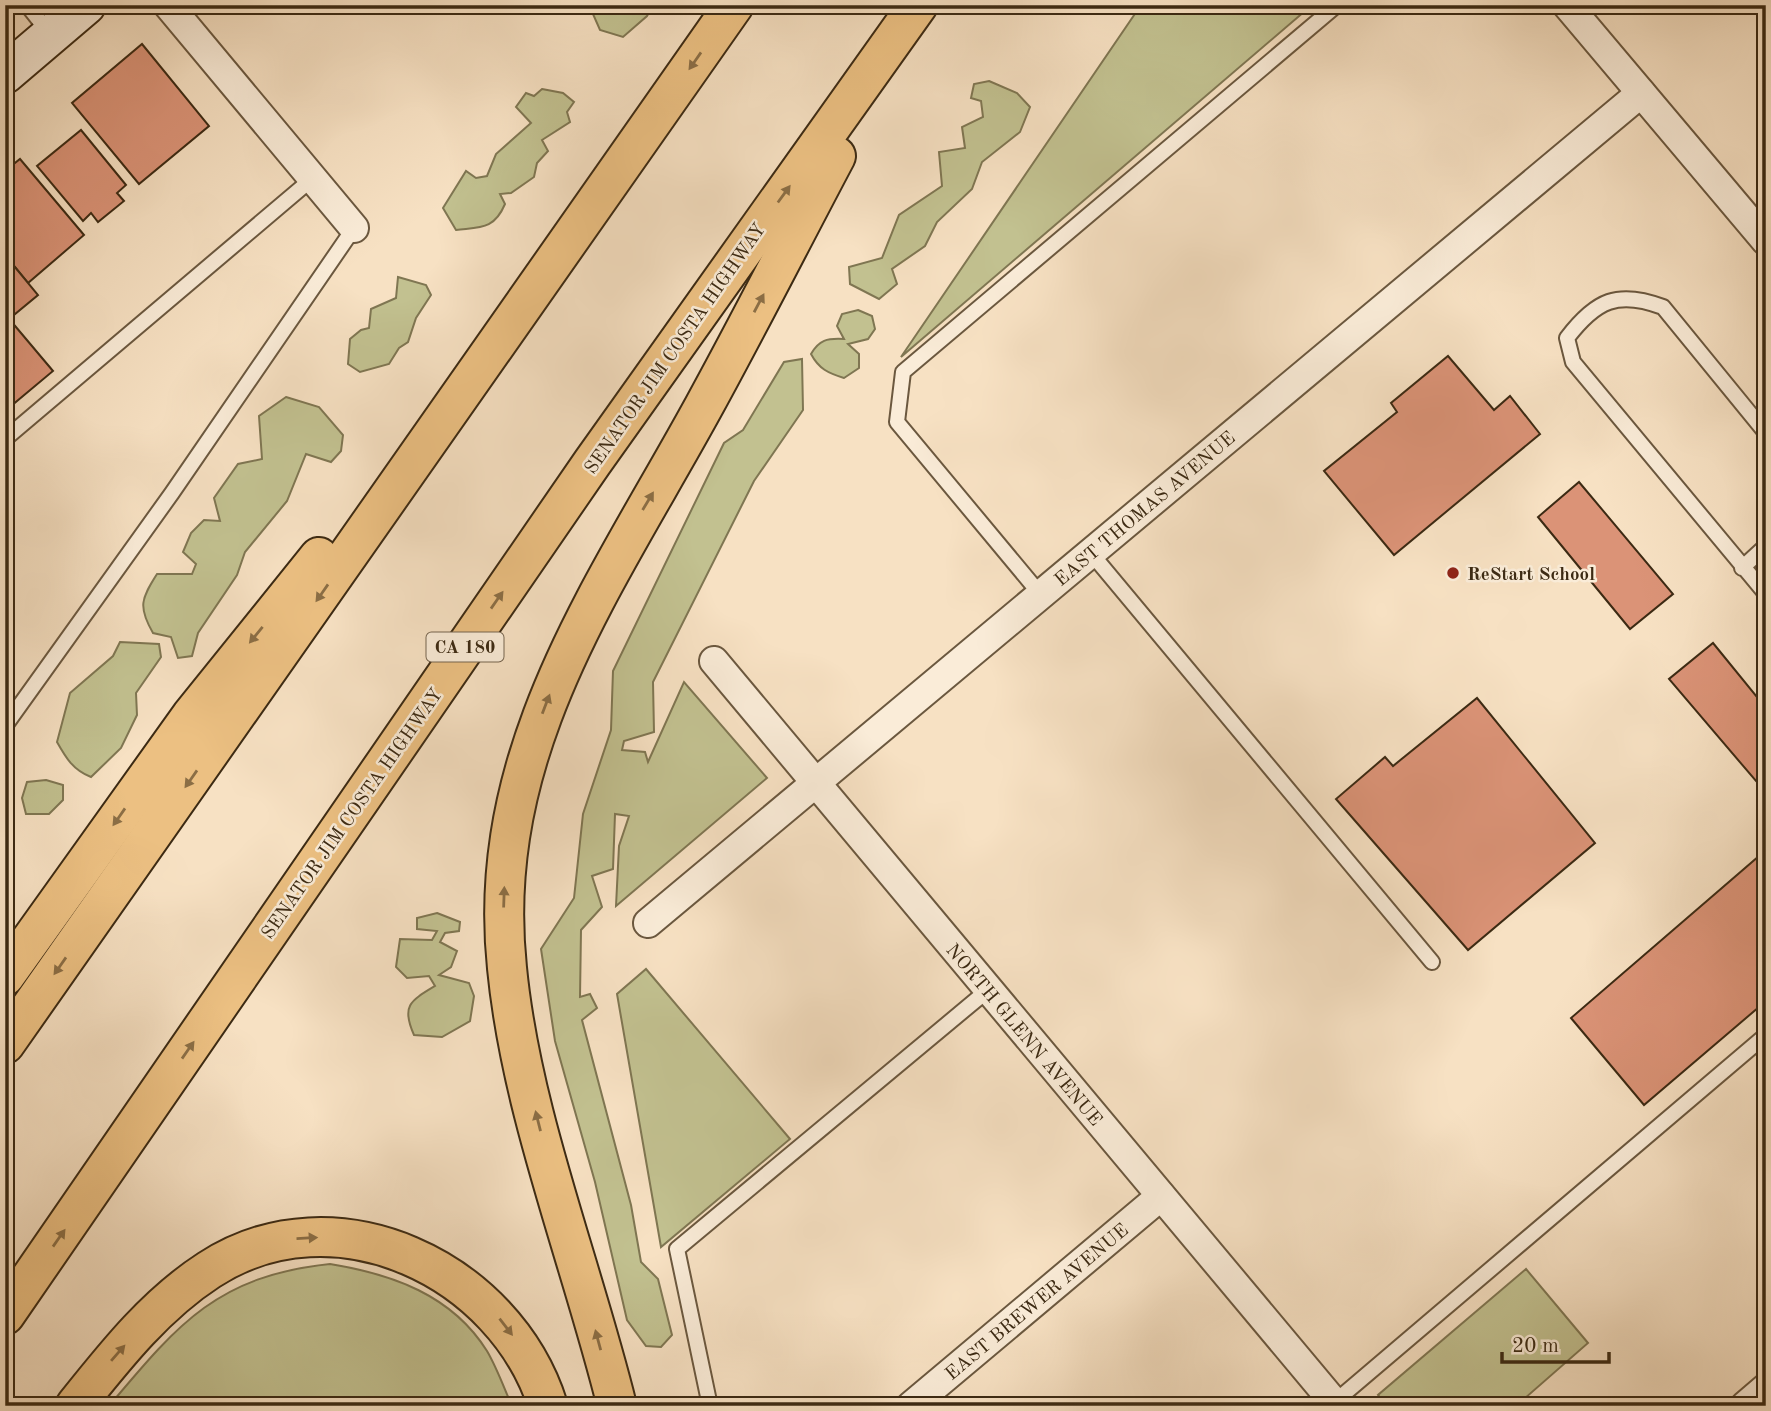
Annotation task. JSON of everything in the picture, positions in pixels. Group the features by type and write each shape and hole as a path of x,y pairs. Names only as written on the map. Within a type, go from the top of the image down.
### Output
{"highway":[{"path":"5,1044 734,5"},
{"path":"617,1406 543,1140 512,1008 504,911 506,862 513,812 544,708 570,647 636,521 703,408 912,14"},
{"name":"SENATOR JIM COSTA HIGHWAY","path":"13,1304 592,463 912,14"},
{"path":"5,976 191,716 544,277"},
{"path":"75,1406 152,1316 211,1268 251,1249 289,1239 326,1237 362,1240 396,1249 436,1268 468,1288 510,1332 537,1377 548,1406"}],"main road":[{"path":"8,65 51,36 86,5"}],"street":[{"path":"168,5 354,228"},
{"path":"1567,5 1766,241"},
{"name":"EAST THOMAS AVENUE","path":"648,923 1641,93"},
{"name":"NORTH GLENN AVENUE","path":"714,661 1333,1405"},
{"name":"EAST BREWER AVENUE","path":"911,1406 1161,1196"},
{"path":"1745,1406 1766,1388"}],"lane":[{"path":"27,5 51,36"},
{"path":"1041,595 897,422 903,372 1337,5"},
{"path":"5,439 313,178"},
{"path":"5,726 172,493 354,228"},
{"path":"1766,433 1663,307 1639,298 1619,298 1599,305 1580,321 1567,338 1573,362 1766,594"},
{"path":"1742,568 1766,546"},
{"path":"1091,552 1432,962"},
{"path":"710,1406 677,1249 988,990"},
{"path":"1333,1405 1766,1035"}],"shaded area":[{"path":"589,5 653,5 647,16 623,37 600,30"},
{"path":"1141,5 1312,5 901,357"},
{"path":"989,81 1017,93 1030,107 1020,132 982,162 972,189 937,222 925,246 892,269 897,284 879,299 850,284 849,267 882,258 899,215 942,186 939,152 965,148 962,127 983,117 981,101 971,98 974,84"},
{"path":"542,89 563,93 574,102 567,112 570,122 542,140 548,151 537,163 534,177 511,193 500,194 505,204 496,219 485,226 456,230 443,208 466,171 476,178 487,176 496,154 531,123 516,107 526,93 534,96"},
{"path":"398,277 426,285 431,295 416,318 408,342 399,348 389,364 360,372 348,364 350,339 361,330 369,328 371,309 396,298"},
{"path":"858,310 872,316 875,329 868,339 848,344 859,354 859,368 844,378 824,370 811,354 824,341 844,339 837,326 842,314"},
{"path":"802,359 803,410 754,481 653,682 654,732 624,741 622,750 645,752 648,762 684,682 767,778 616,906 619,846 629,816 615,814 613,869 592,876 602,907 581,930 580,997 590,994 597,1008 582,1020 631,1205 641,1262 658,1279 672,1335 661,1347 646,1346 627,1320 595,1182 555,1041 541,949 574,898 583,814 611,730 613,671 724,443 743,430 784,362"},
{"path":"286,397 319,407 343,435 341,451 331,462 306,454 287,501 245,552 237,575 198,633 192,656 178,658 171,637 153,633 148,624 143,609 145,597 157,574 192,574 196,564 183,552 191,533 204,520 220,521 214,498 238,464 262,459 259,416"},
{"path":"120,642 159,644 161,657 136,693 137,715 121,748 91,777 71,763 57,742 70,693 113,656"},
{"path":"46,780 63,785 63,800 49,814 26,814 22,798 27,782"},
{"path":"437,913 460,922 459,931 445,933 440,942 457,951 451,967 439,975 469,983 474,996 470,1021 442,1037 414,1035 408,1017 410,1005 435,986 429,976 407,978 396,967 400,939 432,940 437,931 417,929 417,918"},
{"path":"646,969 790,1139 661,1247 617,994"},
{"path":"330,1264 398,1281 419,1290 456,1315 487,1351 512,1406 109,1406 179,1328 203,1309 258,1280 291,1270"},
{"path":"1526,1269 1588,1343 1516,1406 1387,1406 1378,1395"}],"building":[{"path":"142,44 209,126 139,184 72,103"},
{"path":"81,130 126,185 117,193 124,201 98,222 91,213 83,221 37,166"},
{"path":"20,159 84,235 28,283 5,255 5,171"},
{"path":"5,255 38,295 9,319 5,314"},
{"path":"5,314 53,371 5,411"},
{"path":"1448,356 1494,410 1510,396 1540,434 1394,555 1324,471 1397,412 1391,403"},
{"path":"1579,482 1673,594 1630,629 1538,517"},
{"path":"1713,643 1766,708 1766,785 1762,788 1669,679"},
{"path":"1477,698 1595,843 1468,950 1336,799 1385,757 1393,766"},
{"path":"1766,850 1766,1001 1644,1105 1571,1018"}],"place":[{"name":"ReStart School","path":"1453,573"}]}
